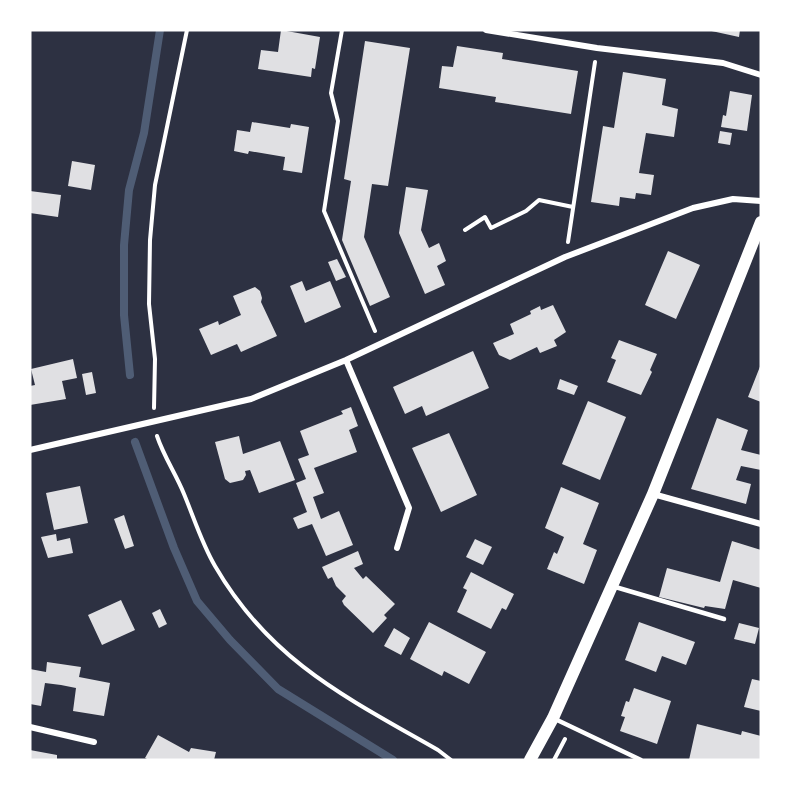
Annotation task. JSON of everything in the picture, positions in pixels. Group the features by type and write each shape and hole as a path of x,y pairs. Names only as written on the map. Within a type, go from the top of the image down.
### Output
{"main road":[{"path":"530,760 553,717 653,494 761,222"}],"street":[{"path":"486,30 597,48 723,63 761,75"},
{"path":"30,450 251,399 346,360 565,257 693,208 734,200 761,201"},
{"path":"346,360 409,508 397,548"},
{"path":"653,494 761,524"},
{"path":"30,727 94,742"}],"lane":[{"path":"612,586 724,619"},
{"path":"553,717 641,760"}],"path":[{"path":"187,30 155,185 150,240 149,304 156,359 153,423 163,453 183,491 213,563 230,591 263,632 302,667 335,691 438,750 451,760"},
{"path":"342,30 331,93 338,121 324,211 381,344"},
{"path":"565,257 597,48"},
{"path":"465,230 485,217 491,228 526,212 539,201 573,207"}],"building":[{"path":"281,30 320,37 315,69 312,68 311,77 258,69 261,50 278,52"},
{"path":"707,30 740,30 739,37"},
{"path":"365,41 410,48 388,186 372,184 364,237 390,297 370,306 342,240 351,181 344,179"},
{"path":"457,46 503,53 502,59 578,71 571,114 495,102 496,97 439,88 442,66 453,67"},
{"path":"623,72 666,79 662,105 678,109 674,137 646,133 639,173 654,175 651,195 636,193 635,199 620,197 619,206 591,202 603,126 614,128"},
{"path":"730,91 752,95 747,131 721,127 723,115 726,116"},
{"path":"252,122 290,128 291,124 309,127 302,173 283,170 285,157 234,151 237,130 250,132"},
{"path":"720,131 732,133 730,145 718,143"},
{"path":"72,161 95,165 91,190 68,186"},
{"path":"406,187 428,190 421,230 429,248 439,243 446,261 437,266 445,285 425,294 399,233"},
{"path":"30,191 61,195 58,217 30,213"},
{"path":"668,251 700,265 676,319 645,305"},
{"path":"337,259 346,277 336,281 328,262"},
{"path":"302,281 306,291 330,281 341,307 305,323 290,286"},
{"path":"255,287 260,291 261,302 277,336 241,352 237,344 211,355 199,329 218,321 219,325 241,315 233,296"},
{"path":"553,305 566,332 554,340 557,346 540,353 537,347 510,360 499,355 493,343 514,334 510,324 531,314 530,311 540,306 541,310"},
{"path":"619,340 657,354 650,370 652,372 641,395 607,382 616,360 611,358"},
{"path":"473,351 489,388 426,416 422,406 405,414 393,387"},
{"path":"73,359 77,378 62,381 66,399 30,405 30,386 35,385 31,369"},
{"path":"761,364 761,402 748,397"},
{"path":"92,372 96,393 86,395 82,374"},
{"path":"560,379 578,386 574,395 557,389"},
{"path":"588,401 626,417 600,480 562,464"},
{"path":"351,407 358,426 349,430 357,452 314,468 324,493 313,497 321,519 339,511 353,545 326,556 312,524 298,529 293,518 307,512 296,483 306,479 298,459 309,455 300,431 343,414 341,411"},
{"path":"717,418 748,430 741,450 761,455 761,470 741,466 736,480 751,484 746,504 691,489"},
{"path":"449,433 477,495 441,512 412,448"},
{"path":"239,436 243,454 280,441 295,480 259,493 250,470 245,471 246,475 243,480 230,483 225,479 215,442"},
{"path":"80,486 88,523 54,530 46,493"},
{"path":"561,487 599,503 583,544 597,550 584,584 547,569 564,537 545,528"},
{"path":"124,515 134,546 125,549 114,519"},
{"path":"56,534 57,541 70,538 73,553 48,558 41,537"},
{"path":"475,539 492,547 483,565 466,557"},
{"path":"732,541 761,550 761,588 733,580 725,609 705,606 704,608 659,597 667,568 720,582"},
{"path":"358,551 363,564 354,568 363,579 366,576 395,604 384,615 387,618 373,633 344,605 342,601 346,596 336,586 332,577 328,579 322,567"},
{"path":"471,572 514,594 506,610 502,608 491,629 457,612 467,590 463,588"},
{"path":"121,600 135,630 102,645 88,615"},
{"path":"160,609 167,624 159,628 152,613"},
{"path":"429,622 486,652 469,684 444,671 442,676 410,659"},
{"path":"639,622 695,642 686,665 662,656 656,672 625,660"},
{"path":"739,623 759,628 755,644 734,639"},
{"path":"394,628 410,638 401,655 384,646"},
{"path":"47,662 81,667 79,677 110,683 104,716 73,711 76,688 61,685 45,683 41,706 30,704 30,669 46,672"},
{"path":"752,679 761,681 761,711 744,707"},
{"path":"634,688 671,701 657,744 620,731 625,717 621,716"},
{"path":"697,724 741,735 742,731 761,736 761,760 689,760"},
{"path":"158,735 189,752 191,748 216,752 214,760 149,760 145,758"},
{"path":"30,750 57,755 57,760 30,760"}],"waterway":[{"path":"130,375 124,315 124,245 129,190 144,133 160,30"},
{"path":"135,442 174,548 197,601 230,640 278,689 393,760"}]}
